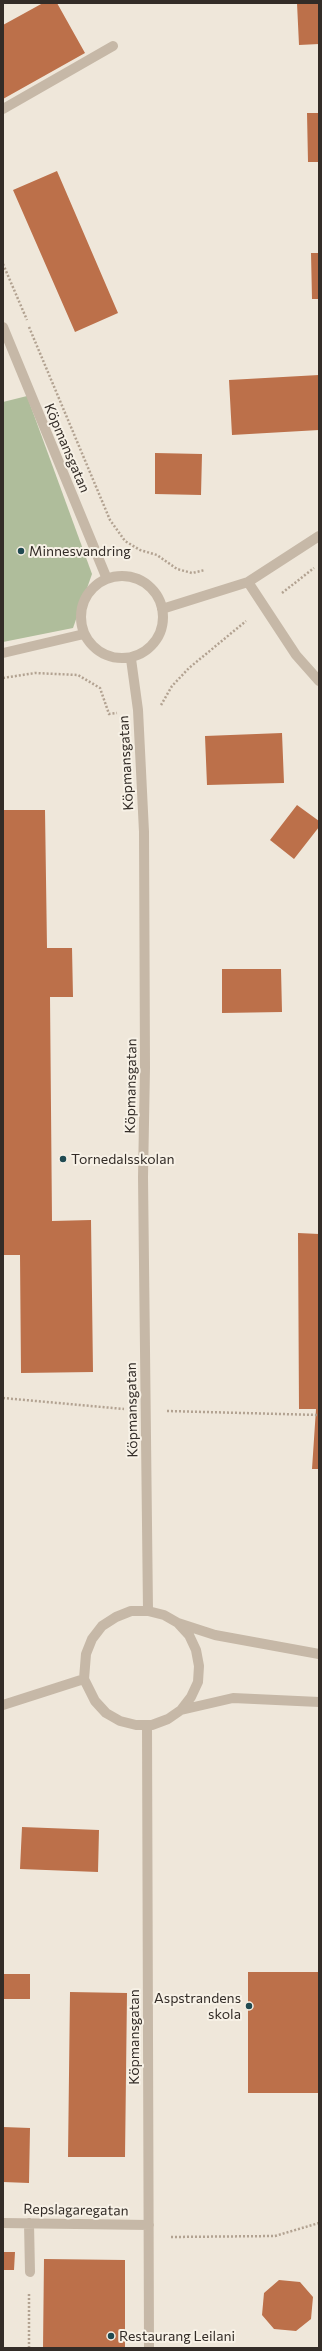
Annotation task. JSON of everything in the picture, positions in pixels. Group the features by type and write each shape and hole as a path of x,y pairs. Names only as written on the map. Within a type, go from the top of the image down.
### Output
{"street":[{"path":"3,109 113,46"},
{"name":"Köpmansgatan","path":"4,331 107,579"},
{"path":"162,609 248,582 319,536"},
{"path":"123,576 146,583 157,594 162,609 163,623 157,640 149,649 131,659 117,659 102,654 90,644 82,628 82,612 88,593 98,583 107,579 123,576"},
{"path":"248,582 296,654 319,681"},
{"path":"3,653 84,634"},
{"name":"Köpmansgatan","path":"131,659 138,710 144,832 145,936 143,1177 148,1611"},
{"path":"178,1623 189,1635 196,1650 199,1666 198,1682 192,1697 181,1710 168,1720 147,1725 136,1725 120,1721 106,1713 95,1701 84,1679 86,1654 92,1639 102,1626 116,1617 131,1611 148,1611 164,1615 178,1623 215,1635 319,1654"},
{"path":"3,1704 84,1679"},
{"path":"181,1710 233,1698 319,1702"},
{"name":"Köpmansgatan","path":"147,1725 150,2348"},
{"name":"Repslagaregatan","path":"3,2223 149,2225"},
{"path":"29,2223 30,2272"}],"path":[{"path":"3,264 110,520 125,541 140,550 156,555 177,569 192,573 208,570"},
{"path":"3,678 35,673 78,676 100,688 109,714 160,706 172,686 189,668 264,606 295,584 319,564"},
{"path":"3,1398 146,1410 319,1415"},
{"path":"149,2237 275,2236 319,2223"},
{"path":"29,2348 30,2272"}],"green space":[{"path":"27,396 92,574 73,628 3,642 3,402"}],"building":[{"path":"43,3 57,3 85,53 3,99 3,25"},
{"path":"297,3 319,3 319,44 299,45"},
{"path":"307,113 319,113 319,162 308,162"},
{"path":"57,171 118,313 75,332 13,190"},
{"path":"311,253 319,253 319,299 312,299"},
{"path":"319,375 319,430 232,435 229,380"},
{"path":"155,453 202,454 201,495 155,494"},
{"path":"282,733 284,783 207,785 205,736"},
{"path":"297,805 319,821 319,827 294,859 270,840"},
{"path":"3,810 45,810 47,948 72,948 73,997 50,997 52,1221 91,1220 93,1372 21,1373 20,1255 3,1255"},
{"path":"222,969 281,969 282,1012 222,1013"},
{"path":"298,1233 319,1234 319,1469 312,1469 316,1409 299,1409"},
{"path":"22,1827 99,1830 98,1872 20,1869"},
{"path":"248,1972 319,1972 319,2093 248,2093"},
{"path":"3,1974 30,1974 30,1999 3,1999"},
{"path":"70,1992 127,1993 125,2157 68,2157"},
{"path":"3,2127 30,2128 29,2183 3,2182"},
{"path":"3,2252 15,2252 14,2270 3,2270"},
{"path":"44,2259 125,2260 125,2348 43,2348"},
{"path":"279,2280 300,2282 313,2297 311,2319 296,2331 274,2329 262,2315 264,2293"}],"place":[{"name":"Minnesvandring","path":"21,551"},
{"name":"Tornedalsskolan","path":"63,1159"},
{"name":"Aspstrandens skola","path":"249,2006"},
{"name":"Restaurang Leilani","path":"111,2336"}]}
